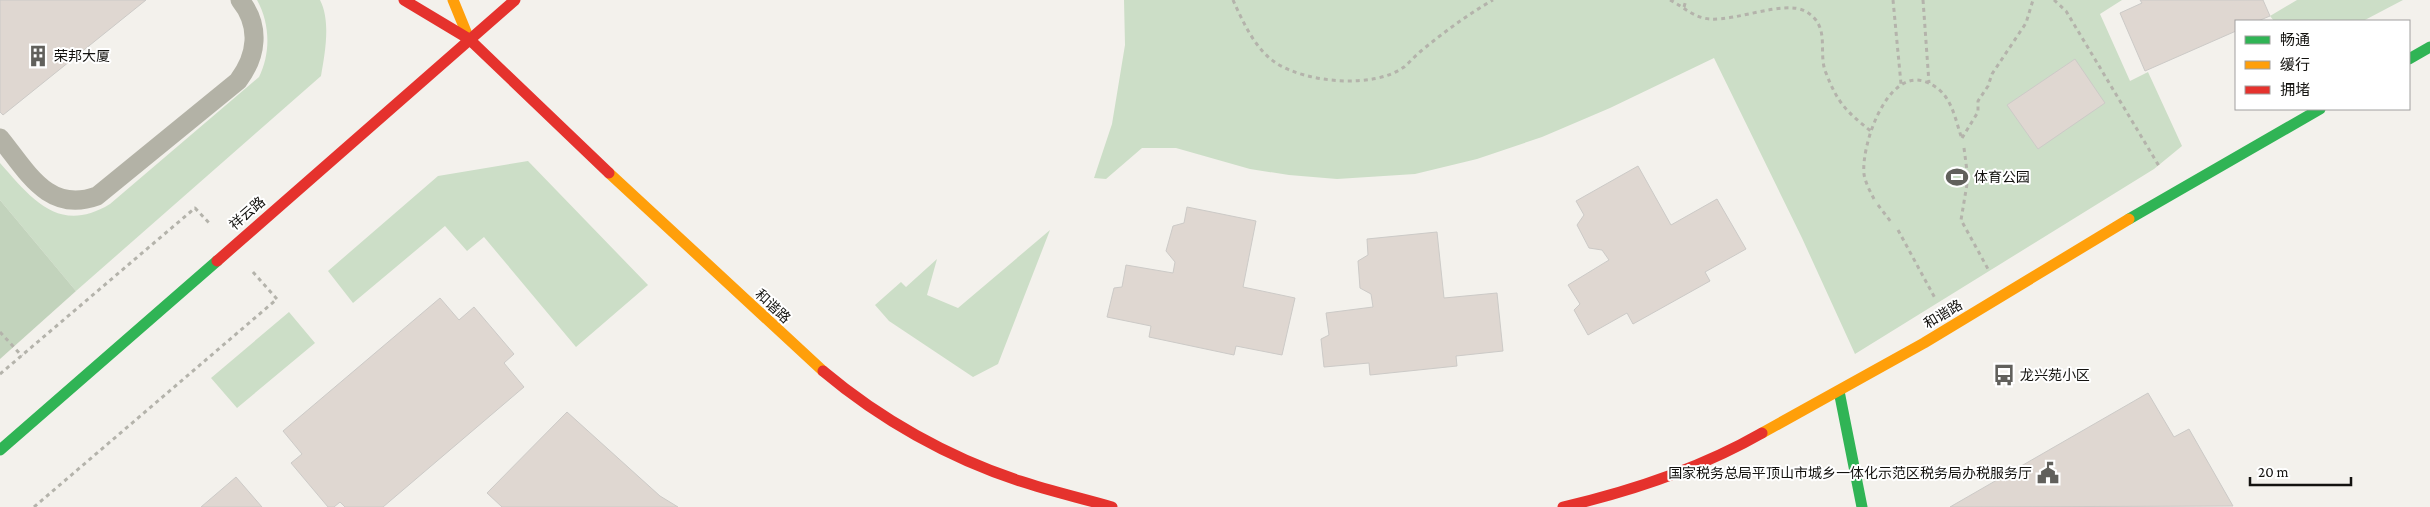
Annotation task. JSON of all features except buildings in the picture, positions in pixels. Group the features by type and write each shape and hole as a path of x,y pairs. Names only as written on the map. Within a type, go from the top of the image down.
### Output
{"street":[{"path":"404,0 469,39"},
{"path":"453,0 469,39"},
{"name":"祥云路","path":"0,450 515,0"},
{"name":"和谐路","path":"469,39 648,211 802,354 840,385 880,413 928,441 982,466 1019,481 1112,507"},
{"path":"2410,58 2430,47"},
{"name":"和谐路","path":"1563,507 1613,495 1727,453 1951,327 2175,192 2318,110"},
{"path":"1839,391 1862,507"}],"lane":[{"path":"0,138 39,185 50,195 81,202 97,196 238,81 248,69 255,36 252,18 240,0"}],"path":[{"path":"1233,0 1245,26 1275,62 1292,70 1318,78 1354,82 1378,79 1404,67 1458,21 1493,0"},
{"path":"1670,0 1684,7 1695,16 1726,20 1751,15 1760,11 1803,10 1817,21 1824,41 1825,70 1842,106 1872,132"},
{"path":"1684,7 1686,0"},
{"path":"1893,0 1901,84"},
{"path":"1923,0 1929,83"},
{"path":"1874,199 1864,174 1866,156 1872,132 1887,98 1901,84 1919,80 1929,83 1944,95 1952,108 1962,139 1978,112 1978,101 1988,86 1992,74 2026,23 2032,0"},
{"path":"2054,0 2066,12 2175,192"},
{"path":"1964,148 1967,171"},
{"path":"1968,184 1961,220 2002,296"},
{"path":"1878,204 1891,222"},
{"path":"0,374 196,208 277,299 34,507"},
{"path":"1898,230 1951,327"},
{"path":"0,332 22,356"}],"green space":[{"path":"257,0 320,0 326,27 321,76 76,291 0,200 0,163 35,200 48,209 61,214 76,216 92,213 110,204 259,77 266,58 267,28"},
{"name":"体育公园","path":"1124,0 2122,0 2100,14 2130,81 2148,72 2182,146 2154,169 1855,354 1802,238 1714,58 1610,108 1542,137 1477,159 1415,174 1337,179 1289,175 1250,169 1176,148 1142,148 1106,179 1094,178 1112,124 1125,45"},
{"path":"2297,0 2403,0 2365,20 2273,20 2270,16"},
{"path":"528,161 648,285 576,347 484,237 467,251 445,226 353,303 328,271 438,176"},
{"path":"0,200 76,291 0,359"},
{"path":"1050,230 998,364 973,377 889,321 875,305 901,282 906,287 937,259 927,295 958,308"},
{"path":"289,312 315,343 237,408 211,378"}],"traffic: fast":[{"path":"2410,58 2430,47"},
{"path":"2129,219 2318,110"},
{"path":"0,450 217,261"},
{"path":"1839,391 1862,507"}],"traffic: slow":[{"path":"453,0 469,39"},
{"path":"609,173 823,371"},
{"path":"1762,433 1924,343 2129,219"}],"traffic: jam":[{"path":"404,0 469,39 609,173"},
{"path":"217,261 515,0"},
{"path":"823,371 845,389 892,421 941,449 993,472 1112,507"},
{"path":"1563,507 1615,494 1690,468 1739,446 1762,433"}],"place":[{"name":"荣邦大厦","path":"38,56"},
{"name":"体育公园","path":"1957,177"},
{"name":"龙兴苑小区","path":"2004,375"},
{"name":"国家税务总局平顶山市城乡一体化示范区税务局办税服务厅","path":"2048,473"}]}
